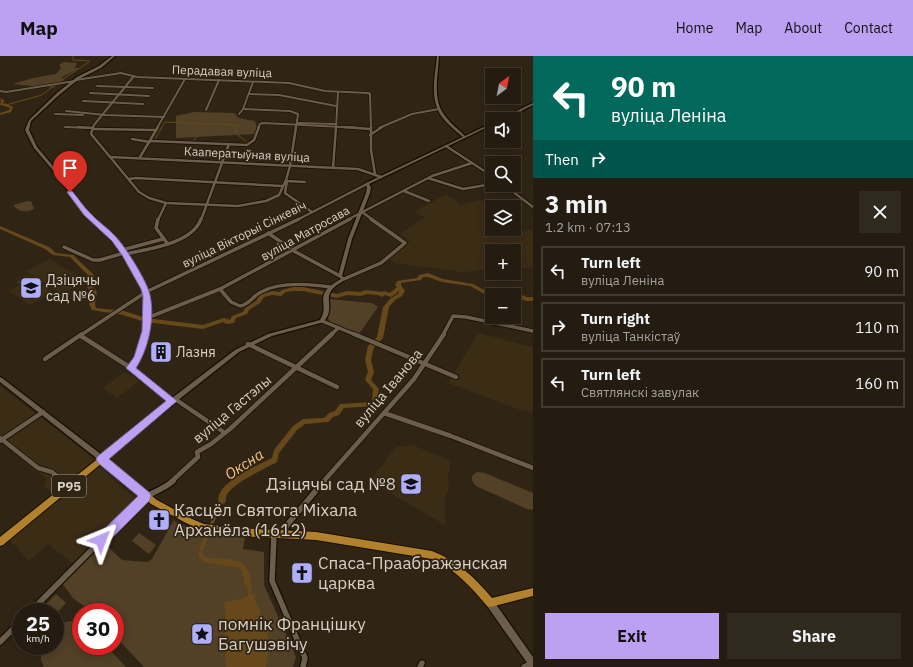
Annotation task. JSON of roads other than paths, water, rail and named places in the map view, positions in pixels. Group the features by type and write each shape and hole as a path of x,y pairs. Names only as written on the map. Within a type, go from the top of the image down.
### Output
{"main road":[{"name":"Р95","path":"0,542 102,459"},
{"path":"102,459 146,496 183,518 204,527 316,536 432,554 458,568 490,603 533,592"}],"street":[{"path":"114,56 100,67 76,80 58,94 30,120 27,130 38,151 57,173 86,213 110,235 124,252 146,292 147,331 138,357 131,368"},
{"path":"438,56 436,82 437,102 439,109 448,121 465,137"},
{"name":"Перадавая вуліца","path":"0,91 6,92 121,73 134,76 292,84 325,91 370,94 370,129"},
{"path":"134,76 118,94 92,129 92,136 143,195 166,203 246,206 269,200 285,193"},
{"path":"140,157 185,79"},
{"path":"206,110 219,80"},
{"path":"239,114 244,109 253,82"},
{"path":"97,86 153,88"},
{"path":"333,168 338,92"},
{"path":"90,93 149,96"},
{"path":"249,94 279,95 318,104 336,105"},
{"path":"83,101 143,104"},
{"path":"516,112 533,104"},
{"path":"244,109 294,112 298,114 298,124 290,166 286,181 278,196"},
{"path":"370,136 376,130 412,114 439,109"},
{"path":"66,111 84,114"},
{"path":"56,114 164,117"},
{"path":"132,139 150,141 250,144 256,138 261,123 335,125 370,129 375,174"},
{"path":"65,127 156,130"},
{"name":"вуліца Вікторыі Сінкевіч","path":"45,359 146,292 485,127"},
{"path":"124,252 167,243 183,238 193,232 199,225 216,183 221,162 229,144"},
{"path":"446,146 485,171"},
{"name":"Кааператыўная вуліца","path":"110,157 140,157 361,170 382,177"},
{"name":"вуліца Матросава","path":"146,319 220,288 340,223 428,178 472,163"},
{"path":"129,180 136,178 283,187"},
{"path":"428,178 463,189 485,185"},
{"path":"286,181 305,182"},
{"path":"342,277 350,239 369,189 366,184"},
{"path":"283,187 285,193 312,212"},
{"path":"404,191 429,201"},
{"path":"513,192 533,207"},
{"path":"166,203 158,218 156,228 167,243"},
{"path":"0,379 102,459 174,400 248,344 270,335 322,321 326,316 326,295 330,287 342,277 381,263 405,243 361,212"},
{"path":"268,234 292,250 342,277"},
{"path":"64,247 93,260 100,260 163,239"},
{"path":"220,288 234,304 240,306 245,305 265,291 298,284 330,287"},
{"name":"вуліца Іванова","path":"284,533 287,525 349,451 414,379 443,336 453,316 466,317 533,331"},
{"path":"322,321 424,365 456,377"},
{"name":"вуліца Гастэлы","path":"146,496 158,489 166,487 198,457 197,452 203,450 225,433 298,368 338,328"},
{"path":"81,336 131,368 174,400 225,433"},
{"name":"вуліца Гастэлы","path":"248,344 337,387"},
{"path":"43,412 1,440 38,468 52,472 68,486"},
{"path":"384,413 451,436 533,468"},
{"path":"39,603 146,496"},
{"path":"274,533 272,581 305,658 303,667"},
{"path":"490,603 533,663 524,667"},
{"path":"0,642 12,630"}],"waterway":[{"path":"73,56 73,60 90,61"},
{"path":"57,83 89,62"},
{"path":"6,105 42,95 55,85"},
{"path":"0,99 3,101 0,104 12,108 10,111 0,114"},
{"path":"155,139 165,122 238,125 235,133 246,141"},
{"path":"194,140 208,124"},
{"path":"0,227 47,248 55,254 71,256 91,275 90,287 94,292 92,304 94,309 124,313 145,320 203,327 224,320 227,322 232,322 234,317 245,313 247,309 258,302 262,296 272,293 281,294 284,291 303,289 337,296 347,293 361,294 366,292 391,295 399,287"},
{"name":"Оксна","path":"222,501 223,495 231,485 246,475 275,460 276,452 295,428 303,422 326,420 331,415 337,413 342,406 374,404 376,389 368,380 371,372 368,360 371,346 380,338 386,307 393,299 400,295 402,291 398,285 399,282 419,279 421,276 428,275 442,280 471,285 485,292"},
{"name":"Оксна","path":"521,297 526,299 533,299"}],"place":[{"name":"Дзіцячы сад №6","path":"31,288"},
{"name":"Лазня","path":"161,352"},
{"name":"Дзіцячы сад №8","path":"411,484"},
{"name":"Касцёл Святога Міхала Арханёла (1612)","path":"159,520"},
{"name":"Спаса-Праабражэнская царква","path":"302,573"},
{"name":"помнік Францішку Багушэвічу","path":"202,634"}]}
